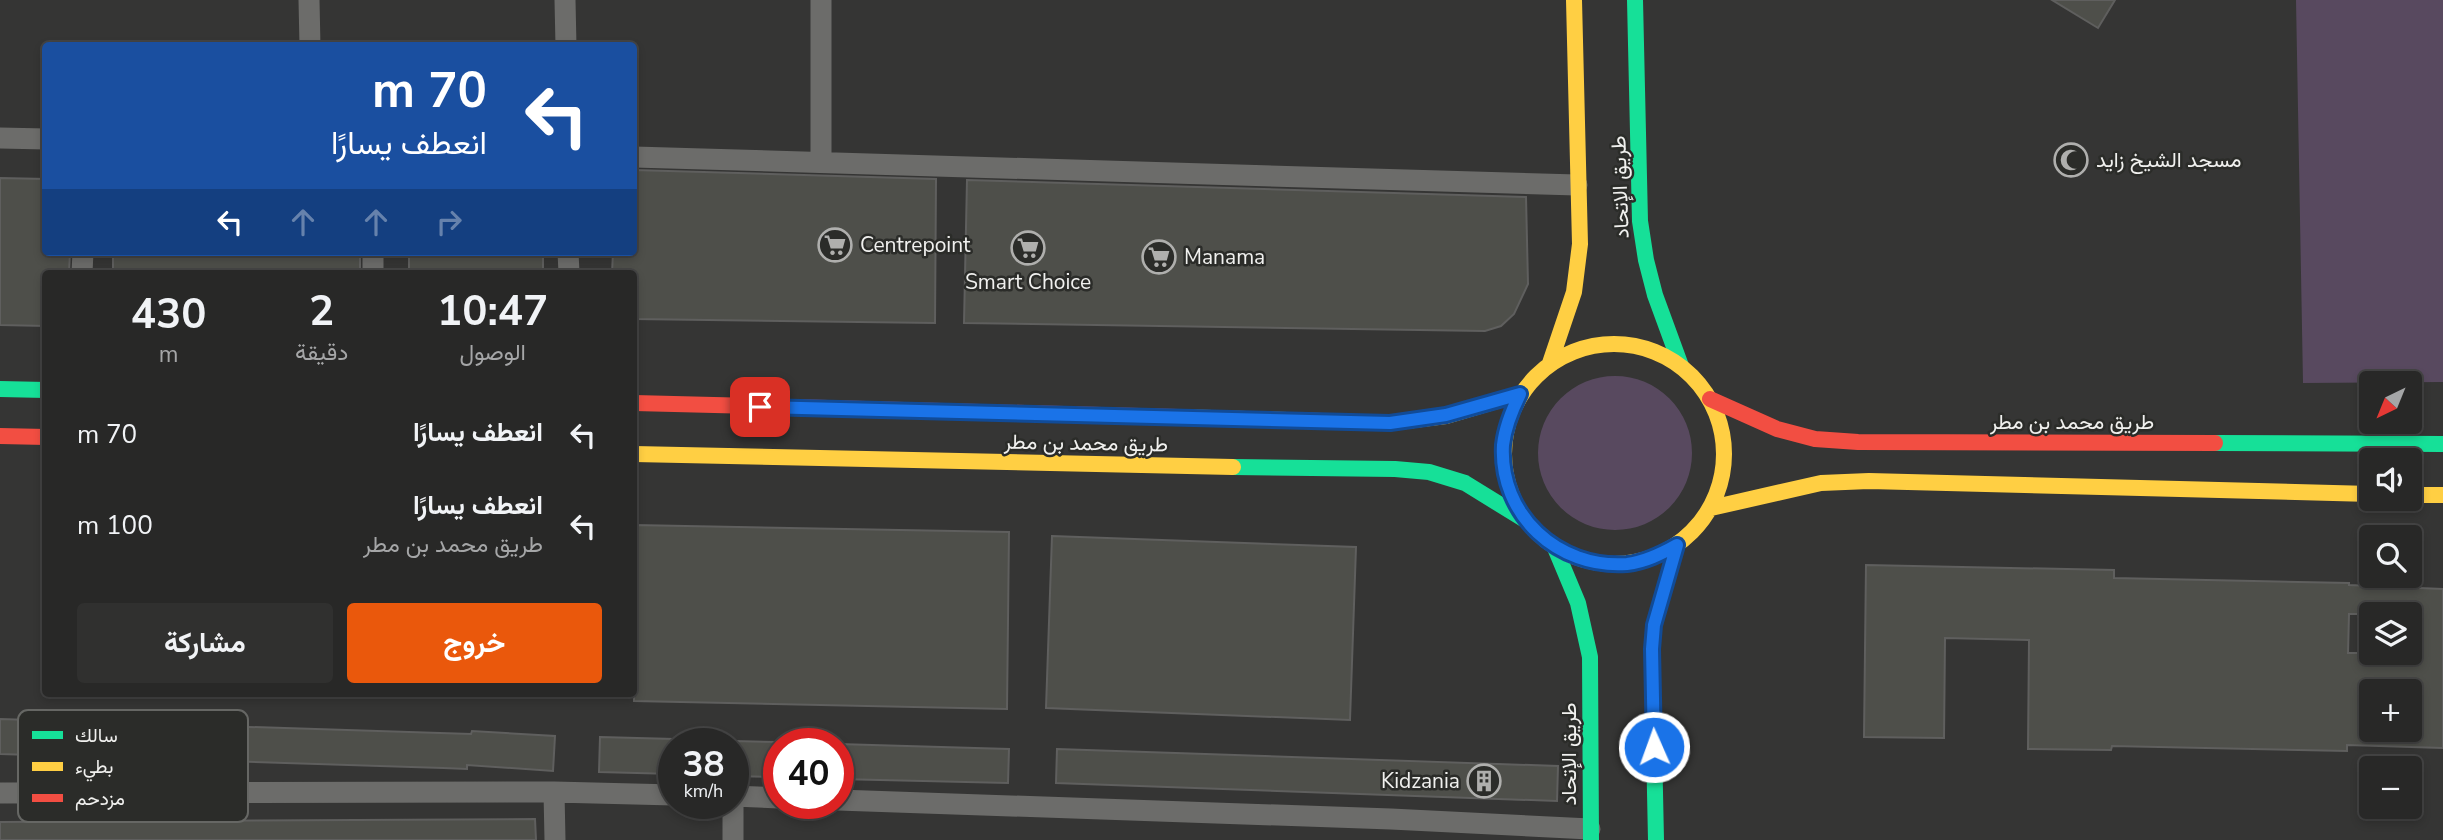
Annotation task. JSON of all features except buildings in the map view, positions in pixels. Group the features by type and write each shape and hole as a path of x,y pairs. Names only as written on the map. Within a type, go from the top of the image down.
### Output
{"street":[{"path":"309,0 310,42"},
{"path":"565,0 566,42"},
{"path":"821,0 821,162"},
{"name":"طريق اﻹتحاد","path":"1550,363 1574,292 1580,244 1574,0"},
{"name":"طريق اﻹتحاد","path":"1635,0 1643,253 1654,297 1681,366"},
{"path":"0,138 42,139"},
{"path":"637,157 1577,185"},
{"path":"1616,343 1639,346 1661,354 1681,366 1710,399 1719,419 1724,442 1722,476 1711,508 1696,528 1677,545 1654,557 1629,564 1604,564 1578,559 1555,548 1525,520 1512,496 1504,471 1503,444 1509,418 1520,394 1533,377 1550,363 1581,348 1616,343"},
{"path":"0,390 42,390"},
{"name":"طريق محمد بن مطر","path":"637,404 1390,423 1438,417 1520,394"},
{"name":"طريق محمد بن مطر","path":"1710,399 1777,429 1815,439 1857,442 2443,444"},
{"path":"0,436 42,437"},
{"name":"طريق محمد بن مطر","path":"637,454 1024,464 1395,469 1429,472 1465,483 1525,520"},
{"path":"1711,508 1821,483 1869,481 2359,494"},
{"path":"2422,495 2443,495"},
{"path":"1656,840 1652,649 1654,625 1677,545"},
{"name":"طريق اﻹتحاد","path":"1555,548 1578,603 1590,657 1590,834"},
{"path":"554,792 555,840"},
{"path":"0,793 18,793"},
{"path":"248,793 658,795"},
{"path":"854,801 1391,830 1590,834"},
{"path":"733,819 733,840"}],"shaded area":[{"path":"2296,0 2443,0 2443,382 2422,382 2422,371 2359,371 2359,383 2303,383"},
{"path":"1615,376 1645,382 1670,398 1686,423 1692,453 1686,483 1670,508 1645,524 1615,530 1585,524 1560,508 1544,483 1538,453 1544,423 1560,398 1585,382"}],"traffic: fast":[{"path":"1635,0 1640,221 1655,295 1681,366"},
{"path":"0,389 42,390"},
{"path":"2215,443 2443,444"},
{"path":"1233,467 1395,469 1429,472 1465,483 1525,520"},
{"path":"1656,840 1652,649 1654,625 1677,545"},
{"path":"1555,548 1578,603 1590,657 1591,840"}],"traffic: slow":[{"path":"1550,363 1574,292 1580,244 1574,0"},
{"path":"1625,344 1656,352 1675,362 1692,376 1706,393 1716,412 1722,432 1724,454 1722,476 1716,496 1706,515 1692,532 1675,546 1646,560 1603,564 1582,560 1562,551 1544,539 1529,524 1508,486 1504,443 1508,422 1517,402 1529,384 1544,369 1582,348 1625,344"},
{"path":"1178,417 1390,423 1446,416 1520,394"},
{"path":"637,454 1233,467"},
{"path":"1711,508 1821,483 1869,481 2359,494"},
{"path":"2422,495 2443,495"}],"traffic: jam":[{"path":"1710,399 1777,429 1815,439 1858,442 2215,443"},
{"path":"637,403 1178,417"},
{"path":"0,436 42,437"}],"place":[{"name":"مسجد الشيخ زايد","path":"2071,160"},
{"name":"Centrepoint","path":"835,245"},
{"name":"Smart Choice","path":"1028,248"},
{"name":"Manama","path":"1159,257"},
{"name":"Kidzania","path":"1484,781"}],"route":[{"path":"760,407 1390,423 1429,419 1520,394 1509,418 1503,444 1504,471 1512,496 1525,520 1544,540 1578,559 1604,564 1629,564 1654,557 1677,545 1654,625 1654,747"}]}
